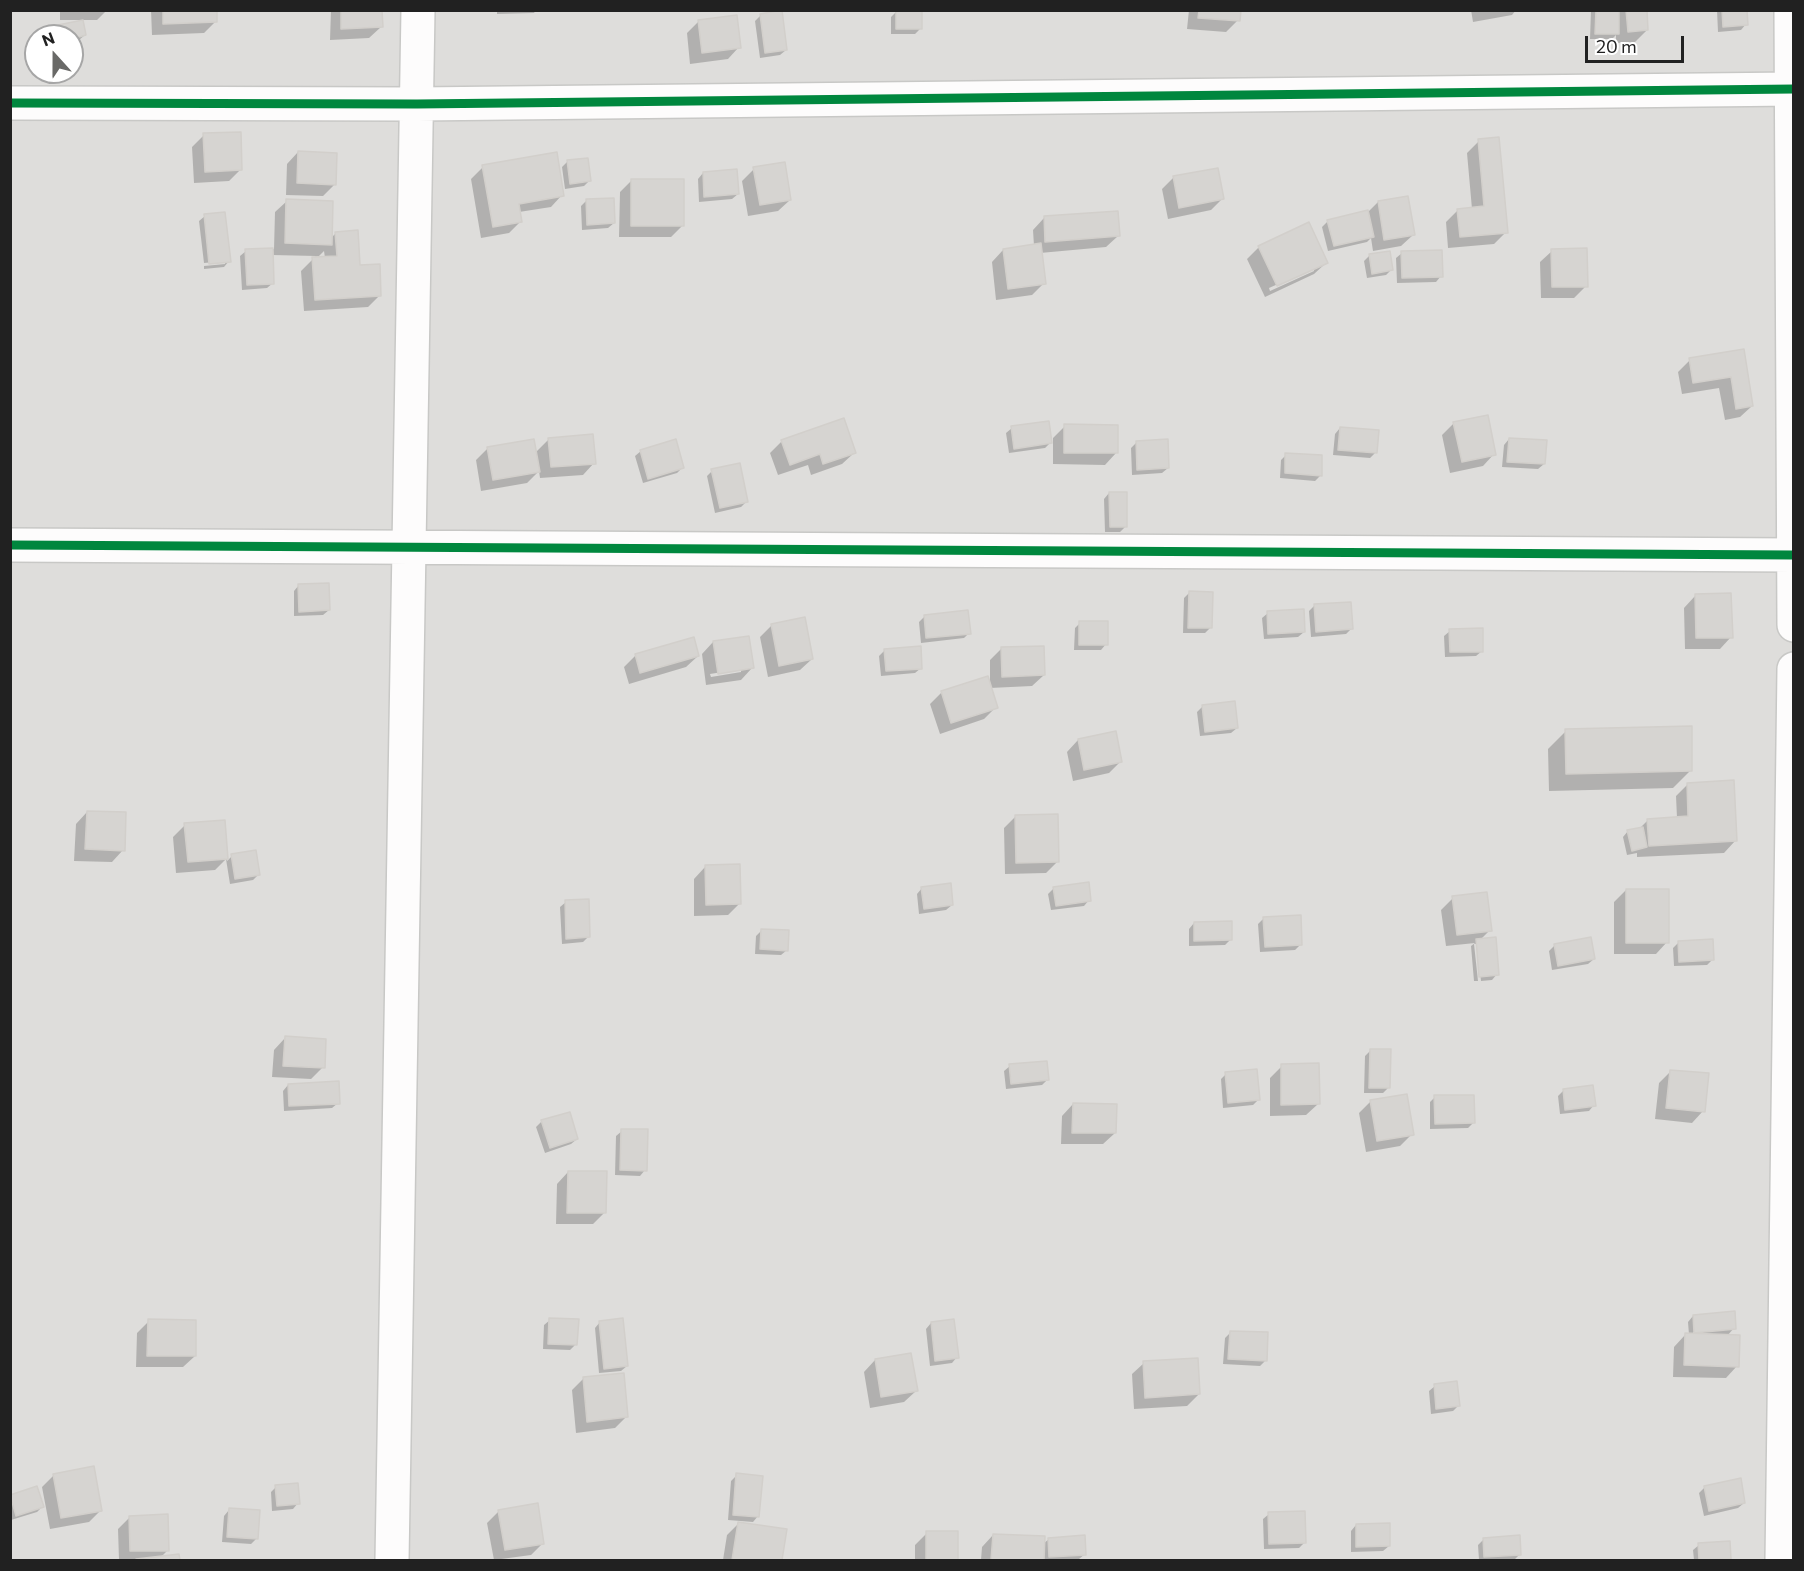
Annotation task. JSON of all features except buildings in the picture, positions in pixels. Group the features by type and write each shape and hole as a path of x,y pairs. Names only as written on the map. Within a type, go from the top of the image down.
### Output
{"street":[{"path":"392,1560 418,10"},
{"path":"1791,10 1794,625"},
{"path":"10,103 417,104 1792,89"},
{"path":"10,545 1793,555"},
{"path":"1782,1560 1794,669"}],"shaded area":[{"path":"11,11 1793,11 1793,1560 11,1560"}],"cycle path":[{"path":"10,103 417,104 1794,89"},
{"path":"10,545 1793,555"}]}
